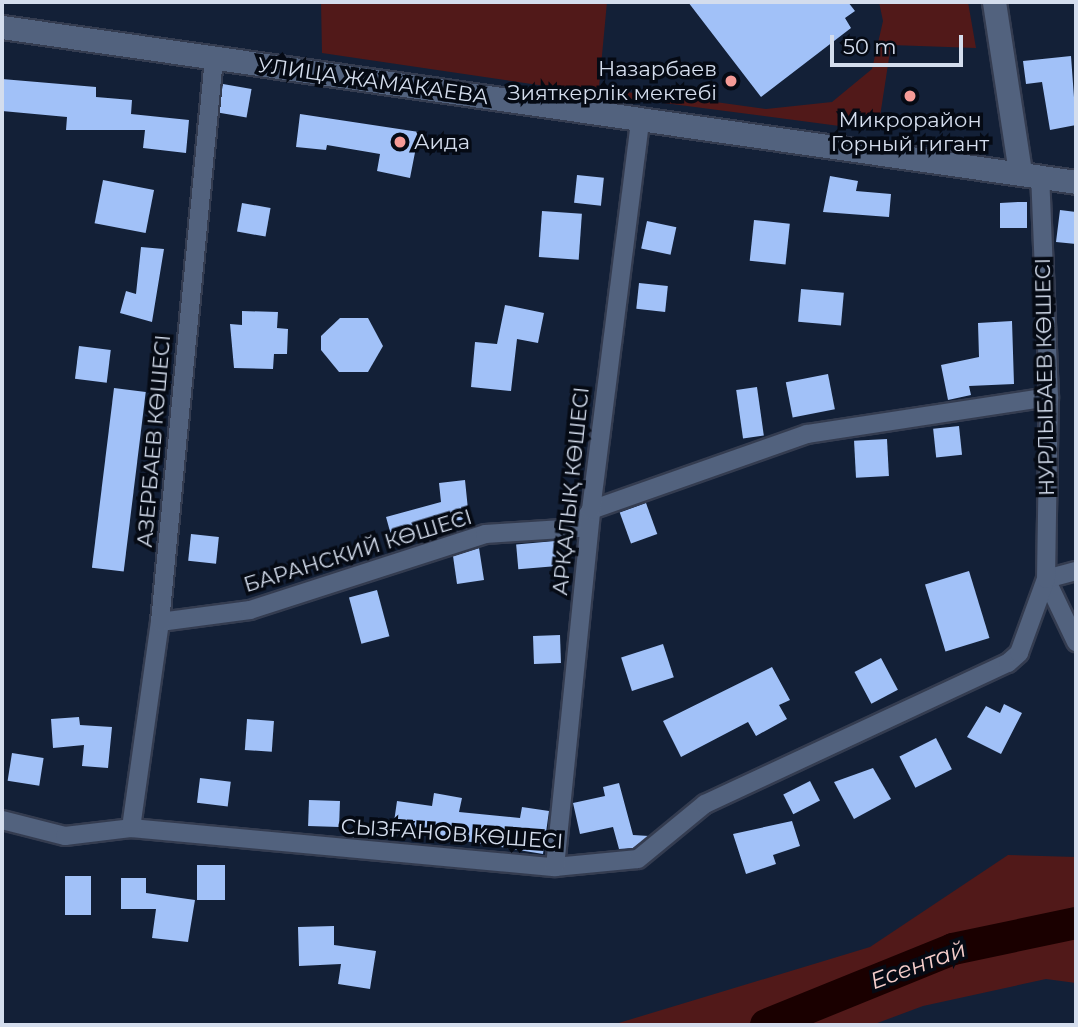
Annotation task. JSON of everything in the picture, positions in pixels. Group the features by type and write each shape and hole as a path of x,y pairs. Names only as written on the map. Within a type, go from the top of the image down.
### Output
{"street":[{"name":"НУРЛЫБАЕВ КӨШЕСІ","path":"994,2 1030,174 1049,397 1046,579"},
{"name":"УЛИЦА ЖАМАКАЕВА","path":"2,27 1076,182"},
{"name":"АЗЕРБАЕВ КӨШЕСІ","path":"131,828 160,622 214,58"},
{"name":"АРҚАЛЫҚ КӨШЕСІ","path":"555,867 591,510 640,121"},
{"name":"БАРАНСКИЙ КӨШЕСІ","path":"160,622 250,610 485,534 578,528 591,510 807,434 1049,397"},
{"path":"1076,570 1046,579 1076,642"},
{"name":"СЫЗҒАНОВ КӨШЕСІ","path":"2,820 65,836 131,828 555,867 644,858 705,804 1008,663 1019,653 1046,579"}],"shaded area":[{"path":"321,2 607,2 599,87 639,94 639,100 322,53"},
{"path":"879,2 968,2 976,48 891,45 879,123 847,127 664,103 665,95 766,109 832,102 872,69 883,21"},
{"path":"1008,855 1076,857 1076,983 1046,979 923,1006 872,1025 612,1025 870,947"}],"building":[{"path":"688,2 848,2 855,11 845,18 851,28 761,97"},
{"path":"1071,56 1076,125 1050,130 1042,82 1026,84 1023,61"},
{"path":"2,79 96,87 96,97 132,100 131,114 189,120 186,153 143,148 145,130 66,130 67,117 2,111"},
{"path":"223,84 252,89 247,118 218,113"},
{"path":"300,114 419,132 410,178 377,171 380,154 327,145 326,150 296,147"},
{"path":"577,175 604,178 601,206 574,203"},
{"path":"830,176 858,181 856,191 891,194 889,217 823,212"},
{"path":"103,180 154,190 146,233 95,223"},
{"path":"1027,202 1027,228 1000,228 1000,203"},
{"path":"242,203 271,208 266,237 237,232"},
{"path":"1060,210 1076,212 1076,244 1056,242"},
{"path":"542,211 582,214 579,260 539,257"},
{"path":"754,220 790,224 786,265 750,261"},
{"path":"647,221 676,227 671,255 641,248"},
{"path":"141,247 164,249 152,322 120,313 126,291 136,294"},
{"path":"639,283 668,286 665,312 636,309"},
{"path":"801,289 844,293 841,326 798,322"},
{"path":"505,305 544,313 538,343 517,339 511,391 471,387 475,342 497,344"},
{"path":"242,311 278,312 277,328 288,329 287,354 274,354 273,369 234,368 230,324 242,325"},
{"path":"340,318 368,318 383,346 368,372 339,372 321,350 321,336"},
{"path":"1012,321 1014,384 969,386 971,395 948,400 941,365 979,357 978,323"},
{"path":"79,346 111,350 107,383 75,379"},
{"path":"828,374 835,409 793,418 786,382"},
{"path":"757,387 764,436 743,438 736,390"},
{"path":"114,388 146,392 124,572 92,568"},
{"path":"959,426 962,455 936,458 933,429"},
{"path":"887,439 889,476 856,478 854,441"},
{"path":"465,480 469,519 424,524 428,537 394,546 386,517 441,502 439,483"},
{"path":"646,503 657,534 631,544 620,513"},
{"path":"191,534 219,537 216,564 188,561"},
{"path":"555,541 557,566 518,569 516,544"},
{"path":"479,548 484,580 457,584 453,556"},
{"path":"969,571 989,638 945,651 925,584"},
{"path":"377,590 389,636 361,644 349,598"},
{"path":"560,635 561,663 534,664 533,636"},
{"path":"663,644 674,677 632,691 621,658"},
{"path":"881,658 898,690 871,704 855,672"},
{"path":"772,667 790,700 779,705 787,719 756,736 748,722 681,757 663,721"},
{"path":"1004,704 1022,713 1001,754 967,737 986,706 1000,713"},
{"path":"79,717 80,725 112,727 108,768 82,766 84,745 53,748 51,719"},
{"path":"247,719 274,721 272,752 245,750"},
{"path":"936,738 952,769 915,788 899,757"},
{"path":"12,753 44,758 39,786 8,781"},
{"path":"873,768 891,799 854,819 834,782"},
{"path":"200,778 231,782 228,807 197,803"},
{"path":"810,781 820,801 793,814 783,795"},
{"path":"619,783 633,835 649,836 633,848 619,849 613,827 580,834 573,803 605,796 603,787"},
{"path":"434,793 462,798 459,812 520,818 522,807 549,811 543,854 393,829 397,801 432,806"},
{"path":"309,800 340,801 339,827 308,826"},
{"path":"792,821 800,846 773,855 776,864 746,874 733,834"},
{"path":"197,865 225,865 225,900 197,900"},
{"path":"65,876 91,876 91,915 65,915"},
{"path":"121,878 146,878 146,893 195,900 188,942 152,938 156,909 121,909"},
{"path":"334,926 334,945 376,951 370,989 338,984 341,964 299,966 298,927"}],"waterway":[{"name":"Есентай","path":"766,1025 953,949 1076,923"}],"place":[{"name":"Назарбаев Зияткерлік мектебі","path":"731,81"},
{"name":"Микрорайон Горный гигант","path":"910,96"},
{"name":"Аида","path":"400,142"}]}
